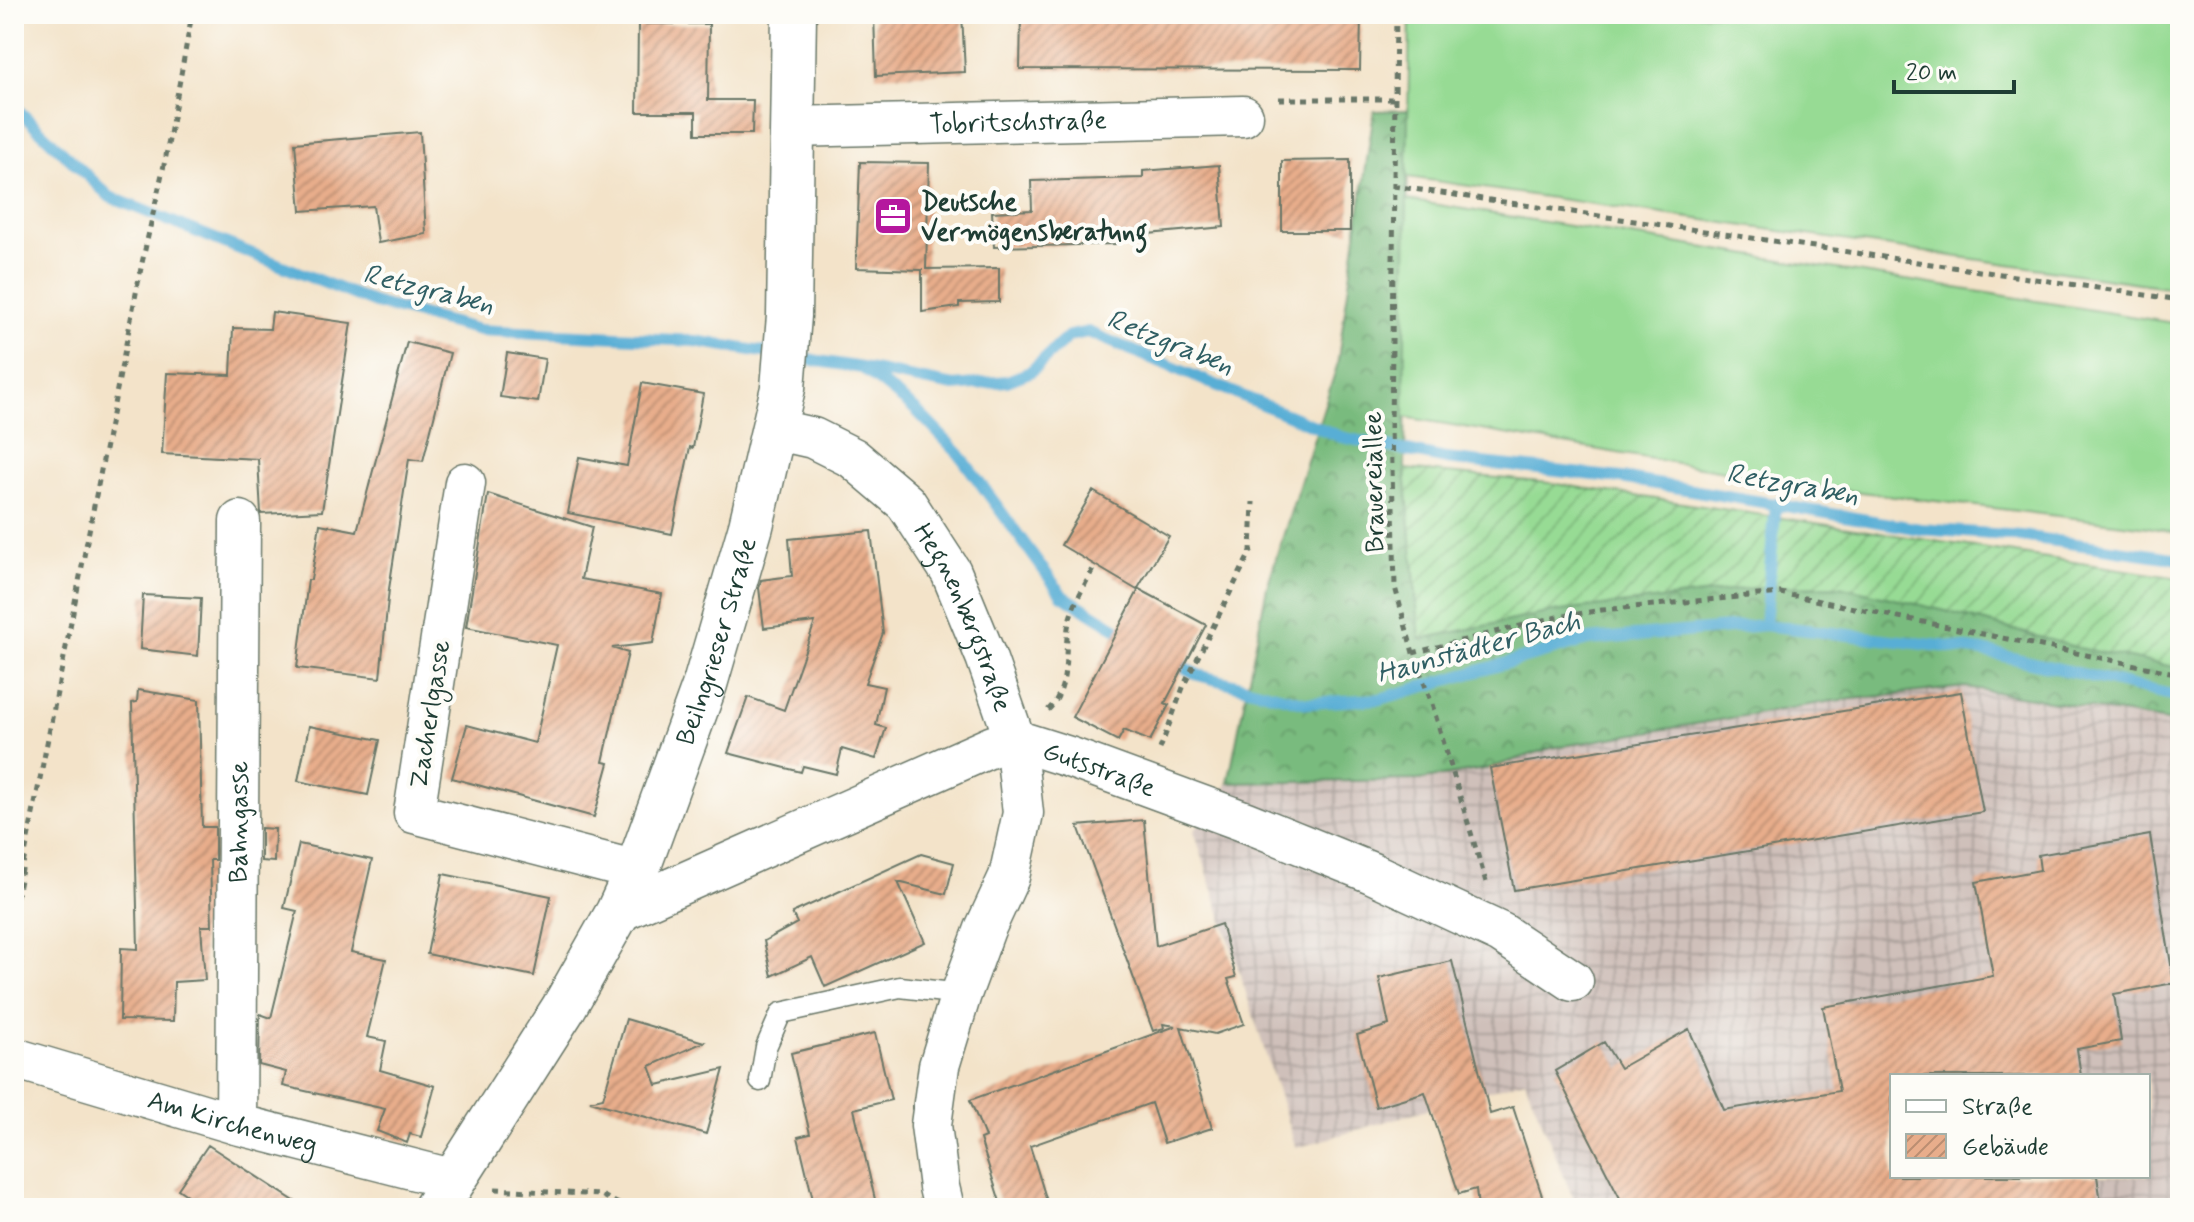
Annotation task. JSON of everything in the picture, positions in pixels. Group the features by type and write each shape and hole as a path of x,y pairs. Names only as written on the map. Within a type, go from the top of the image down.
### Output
{"main road":[{"name":"Beilngrieser Straße","path":"446,1194 563,1009 618,912 637,871 705,684 751,526 778,409 789,316 794,14"}],"street":[{"name":"Tobritschstraße","path":"792,127 1243,116"},
{"name":"Hegnenbergstraße","path":"778,409 813,438 853,458 906,503 951,572 986,657 1015,740 1023,813 1009,877 985,929 939,1066 931,1125 944,1208"},
{"name":"Zacherlgasse","path":"465,483 414,813 637,871"},
{"name":"Bahngasse","path":"236,1124 240,521"},
{"name":"Gutsstraße","path":"618,912 993,746 1015,740 1148,786 1372,873 1501,933 1573,981"},
{"name":"Am Kirchenweg","path":"14,1058 236,1124 446,1194"}],"lane":[{"path":"760,1081 766,1047 781,1013 900,987 961,994"}],"path":[{"path":"14,910 192,14"},
{"name":"Brauereiallee","path":"1396,14 1391,427 1395,587 1501,933"},
{"path":"1243,116 1276,99 1394,99"},
{"path":"1393,186 2180,300"},
{"path":"1148,786 1184,685 1251,551 1253,502"},
{"path":"1015,740 1056,702 1064,677 1070,618 1095,565"},
{"path":"1413,653 1552,618 1780,593 2180,674"},
{"path":"446,1194 502,1190 601,1195 627,1208"}],"shaded area":[{"path":"1967,687 2180,723 2180,1208 1577,1208 1525,1080 1296,1148 1194,831 1228,783 1419,780 1490,768 1551,748 1833,701"}],"green space":[{"path":"1410,14 2180,14 2180,289 1407,177"},
{"path":"1408,110 1405,469 1420,639 1552,612 1761,587 1840,586 1946,611 2079,648 2180,668 2180,723 1966,687 1833,701 1551,748 1490,768 1419,780 1228,783 1267,587 1337,366 1374,111"},
{"path":"1407,200 2180,324 2180,534 2148,527 1812,486 1404,417"},
{"path":"1405,469 1550,483 2180,578 2180,668 2079,648 1946,611 1840,586 1761,587 1552,612 1420,639"}],"building":[{"path":"962,14 965,72 876,76 874,15"},
{"path":"1021,14 1201,14 1202,18 1271,19 1272,14 1361,14 1360,70 1020,69"},
{"path":"638,24 709,24 708,100 753,100 752,134 696,134 696,112 637,112"},
{"path":"420,132 426,234 378,243 373,206 301,211 295,143"},
{"path":"1350,160 1350,231 1282,231 1282,161"},
{"name":"Deutsche Vermögensberatung","path":"860,162 929,163 926,269 999,268 999,302 959,303 959,307 922,312 922,270 856,268"},
{"path":"1219,165 1224,227 1115,237 1115,244 994,247 992,212 1032,210 1031,181 1143,178 1143,171"},
{"path":"272,312 351,323 322,511 261,514 258,459 162,454 167,373 231,375 233,328 270,329"},
{"path":"407,342 450,353 423,461 409,459 389,589 380,678 297,668 308,580 311,580 320,524 357,531"},
{"path":"507,353 545,359 538,402 500,397"},
{"path":"642,383 703,394 672,534 568,513 579,457 627,466"},
{"path":"1093,491 1169,536 1137,590 1061,545"},
{"path":"488,494 592,527 581,579 662,594 653,643 612,648 628,653 603,762 609,763 594,817 452,778 467,725 535,743 557,645 466,627"},
{"path":"871,531 883,633 865,683 884,687 876,725 886,728 876,759 842,749 836,774 803,766 801,772 728,753 748,697 784,710 815,622 764,628 759,588 761,580 792,576 789,539"},
{"path":"1139,589 1206,625 1165,703 1169,705 1150,741 1124,730 1118,741 1072,717"},
{"path":"143,595 201,598 198,656 140,649"},
{"path":"138,690 199,700 202,827 215,827 215,860 210,860 212,926 201,926 205,980 174,982 173,1021 120,1020 121,948 138,949 132,703 137,702"},
{"path":"1961,692 1983,812 1514,890 1490,768"},
{"path":"309,726 380,740 368,795 298,781"},
{"path":"1144,820 1156,946 1221,924 1236,977 1228,979 1244,1024 1215,1034 1181,1027 1212,1128 1164,1143 1151,1103 1030,1146 1049,1208 1002,1208 980,1139 985,1137 970,1100 1176,1026 1163,1024 1164,1028 1153,1031 1078,826"},
{"path":"261,828 275,829 274,862 261,861"},
{"path":"2150,835 2174,983 2114,994 2121,1041 2077,1049 2081,1074 1890,1074 1890,1178 2097,1178 2102,1208 1625,1208 1555,1071 1604,1042 1620,1068 1689,1029 1724,1110 1839,1091 1823,1007 1993,976 1976,882 2040,870 2038,855"},
{"path":"299,844 372,860 351,952 386,959 367,1037 386,1041 380,1070 435,1086 421,1137 410,1134 407,1143 377,1131 385,1109 283,1086 286,1072 259,1065 260,1014 271,1018 297,911 284,908"},
{"path":"921,854 954,863 946,894 898,882 925,942 825,987 812,957 772,976 764,941 797,923 792,913"},
{"path":"443,874 551,896 534,976 427,954"},
{"path":"1452,961 1490,1114 1513,1107 1546,1208 1478,1208 1476,1189 1459,1194 1425,1092 1376,1107 1357,1035 1389,1025 1379,978"},
{"path":"626,1019 704,1042 650,1066 657,1085 724,1069 706,1134 590,1101 603,1098"},
{"path":"875,1033 891,1100 854,1109 877,1208 815,1208 798,1137 810,1134 791,1053"},
{"path":"208,1145 305,1208 206,1208 178,1189"}],"waterway":[{"name":"Retzgraben","path":"14,106 110,197 375,303 479,330 695,341 954,386 1007,381 1030,372 1069,336 1088,332 1341,437 1446,459 1621,478 1920,529 2021,536 2180,559"},
{"name":"Haunstädter Bach","path":"865,370 916,410 959,454 1062,595 1130,637"},
{"path":"1765,625 1776,503"},
{"name":"Haunstädter Bach","path":"1171,660 1198,675 1307,703 1380,699 1588,640 1765,625 1983,651 2180,697"}],"place":[{"name":"Deutsche Vermögensberatung","path":"893,216"}]}
